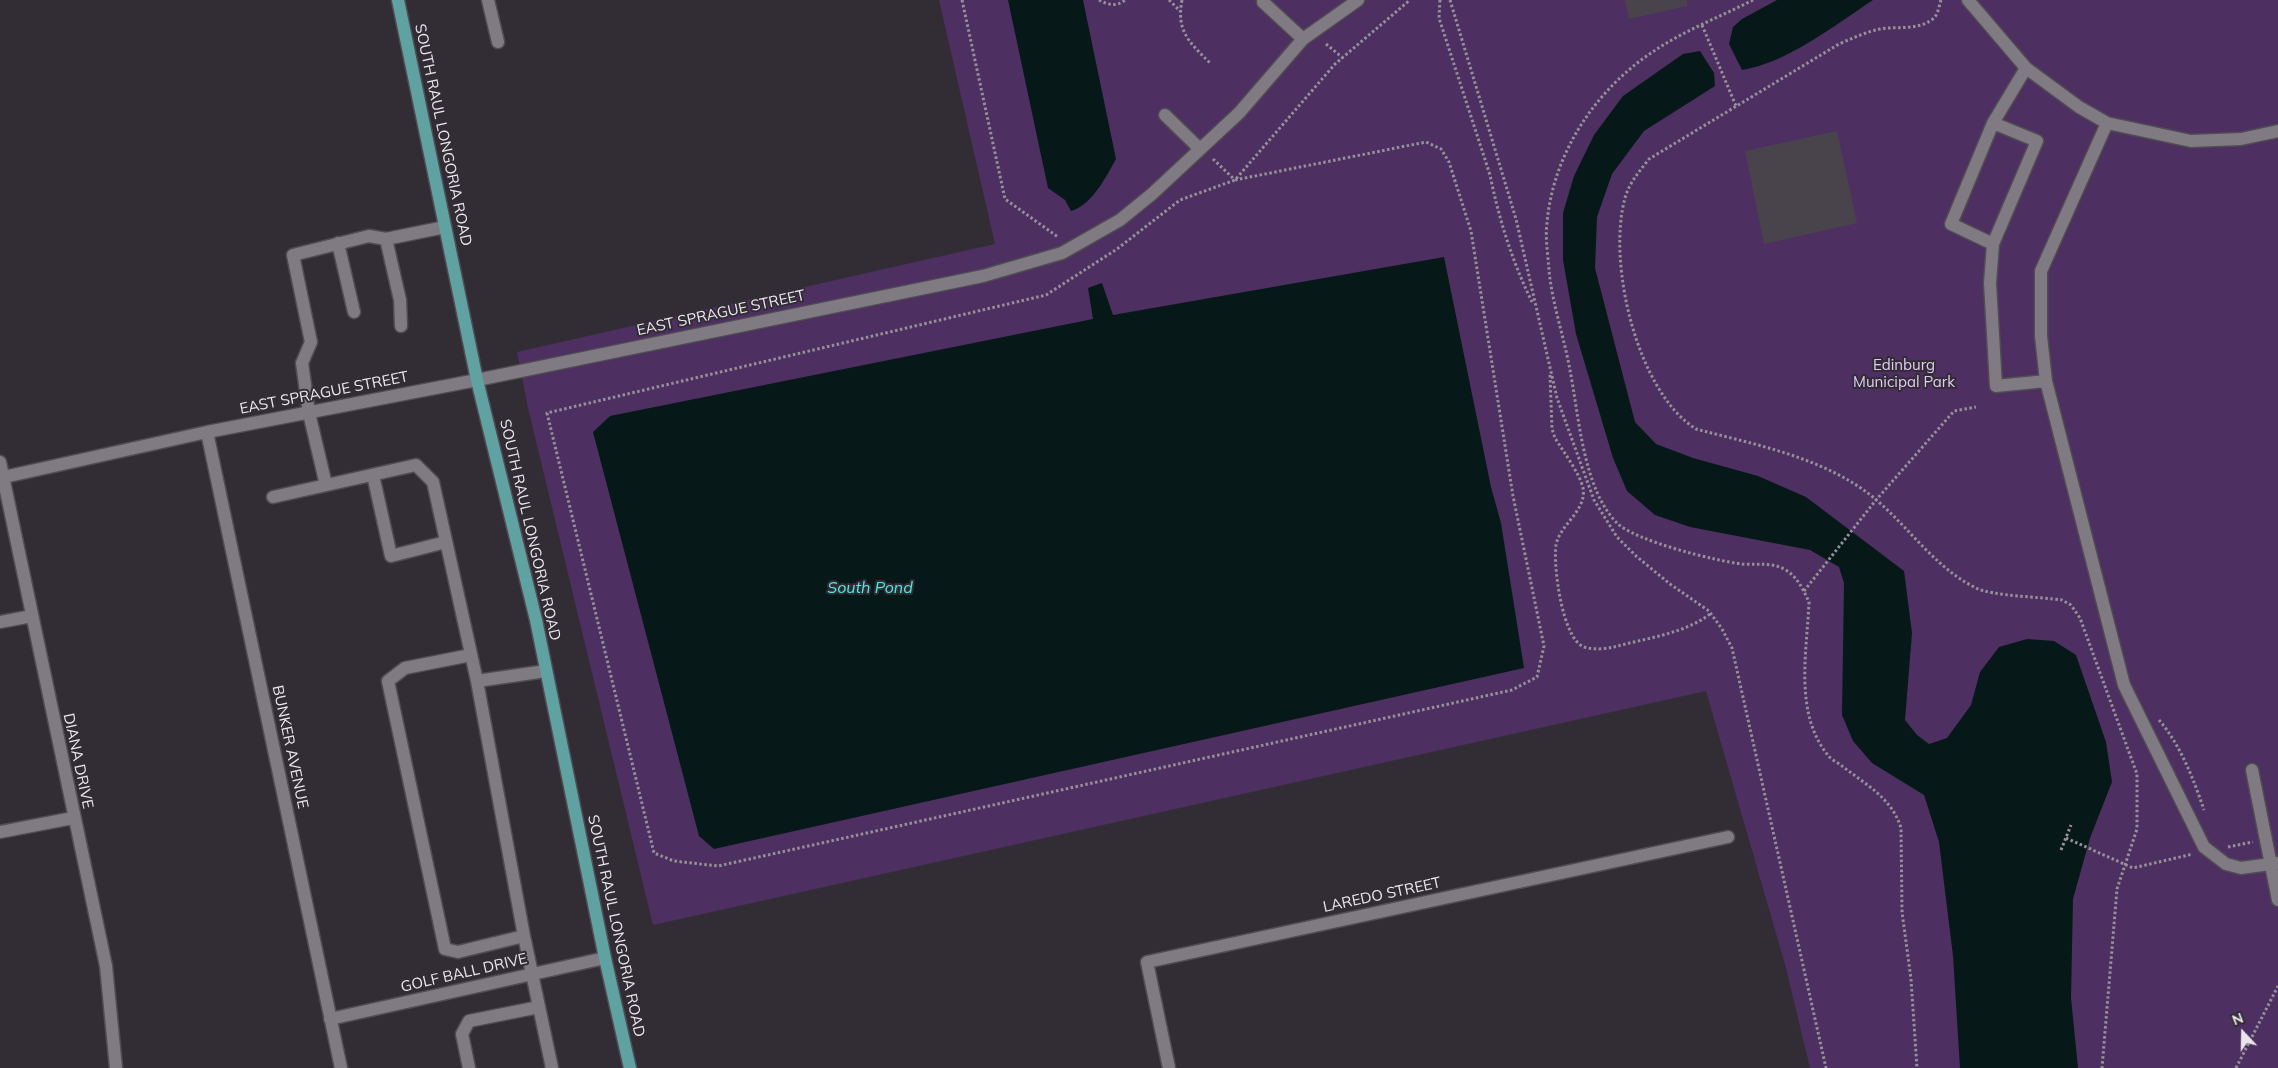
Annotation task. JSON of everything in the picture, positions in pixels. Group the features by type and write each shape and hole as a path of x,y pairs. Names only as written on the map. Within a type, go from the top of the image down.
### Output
{"main road":[{"name":"SOUTH RAUL LONGORIA ROAD","path":"398,0 477,380 536,620 605,958 630,1068"}],"street":[{"path":"488,0 498,42"},
{"name":"EAST SPRAGUE STREET","path":"2,478 206,432 477,380 983,276 1062,253 1120,220 1152,194 1239,113 1303,40 1358,0"},
{"path":"1968,0 2026,68 2079,106 2107,122 2191,141 2241,139 2278,132"},
{"path":"1263,2 1303,40"},
{"path":"1993,244 1951,224 1993,123 2026,68"},
{"path":"1165,114 1200,149"},
{"path":"2107,122 2041,271 2040,313 2046,381 2124,685 2141,722 2204,847 2226,864 2242,868 2274,863"},
{"path":"1993,123 2037,141 1993,244 1990,283 1996,386 2046,381"},
{"path":"326,486 309,413 302,363 311,342 293,255 369,236 386,239 445,227"},
{"path":"386,239 400,300 401,326"},
{"path":"338,243 354,312"},
{"name":"BUNKER AVENUE","path":"206,432 341,1068"},
{"name":"DIANA DRIVE","path":"0,462 73,818 106,966 116,1068"},
{"path":"273,498 416,465 433,482 477,681 524,936 552,1068"},
{"path":"373,475 391,556 446,542"},
{"path":"0,622 32,616"},
{"path":"471,655 406,668 388,681 445,948 458,952 524,936"},
{"path":"477,681 546,671"},
{"path":"2252,770 2274,863 2278,900"},
{"path":"0,832 73,818"},
{"name":"LAREDO STREET","path":"1169,1068 1147,962 1728,837"},
{"name":"GOLF BALL DRIVE","path":"330,1019 605,958"},
{"path":"470,1068 462,1034 469,1021 539,1007"}],"path":[{"path":"962,0 1005,199 1058,237"},
{"path":"1099,0 1107,4 1120,4 1125,0"},
{"path":"1169,0 1180,11"},
{"path":"1182,0 1180,24 1186,36 1210,63"},
{"path":"1235,180 1426,142 1441,149 1449,162 1471,231 1513,496 1544,646 1537,677 1512,690 718,866 674,861 654,853 546,413 1046,295 1117,249 1180,200 1235,180 1335,64 1410,0"},
{"path":"1440,0 1439,18 1490,175 1495,201 1510,251 1516,270 1534,307"},
{"path":"1450,0 1516,219 1534,307 1557,398 1594,500 1617,537 1670,584 1710,614 1722,629 1732,648 1826,1068"},
{"path":"1753,0 1653,52 1618,82 1587,115 1570,143 1554,183 1547,224 1549,272 1570,370 1584,453 1597,490 1617,523 1627,531 1653,543 1740,564 1774,565 1796,578 1804,591 1809,602 1805,687 1807,712 1815,732 1827,755 1889,804 1897,816 1901,828 1902,912 1911,979 1917,1068"},
{"path":"1941,0 1936,17 1929,22 1912,27 1882,29 1857,36 1649,159 1631,181 1621,221 1622,260 1630,321 1643,358 1666,400 1681,420 1696,429 1816,463 1854,484 1876,500 1947,570 1978,590 2062,600 2071,605 2080,618 2137,774 2137,829 2117,889 2102,1068"},
{"path":"1702,25 1736,106"},
{"path":"1326,44 1343,58"},
{"path":"1213,160 1235,180"},
{"path":"1549,367 1552,429 1555,438 1583,487 1582,502 1556,543 1557,577 1567,628 1583,647 1603,649 1690,626 1710,614"},
{"path":"1804,591 1876,500 1954,411 1976,406"},
{"path":"2156,716 2168,731 2184,763 2198,792 2206,819"},
{"path":"2061,850 2071,825"},
{"path":"2066,838 2133,868 2196,854"},
{"path":"2224,848 2254,842"},
{"path":"2236,1068 2278,986"}],"green space":[{"name":"Edinburg Municipal Park","path":"939,0 2278,0 2278,1068 1810,1068 1786,968 1706,691 653,925 528,408 517,352 995,244"}],"water":[{"path":"1008,0 1083,0 1116,159 1092,197 1079,208 1071,211 1065,200 1048,188"},
{"path":"1777,0 1873,0 1810,42 1776,60 1742,70 1729,44 1733,27 1742,19"},
{"path":"1700,51 1714,73 1715,86 1644,131 1612,174 1597,217 1595,268 1635,422 1656,444 1693,458 1758,476 1806,497 1904,571 1912,633 1905,720 1917,735 1929,744 1947,738 1971,705 1980,672 1999,647 2027,639 2054,641 2076,655 2106,742 2112,782 2090,838 2073,899 2071,998 2078,1068 1960,1068 1953,956 1939,842 1924,795 1872,763 1853,741 1842,715 1844,583 1839,567 1810,550 1690,527 1655,515 1627,491 1613,458 1576,334 1563,260 1563,213 1574,176 1594,135 1623,96 1683,54"},
{"name":"South Pond","path":"1444,257 1491,487 1501,523 1524,668 714,849 699,836 593,432 610,416 1093,319 1088,288 1102,283 1113,315"}],"building":[{"path":"1625,0 1687,0 1687,6 1629,19"},
{"path":"1837,131 1857,223 1764,244 1745,151"}]}
